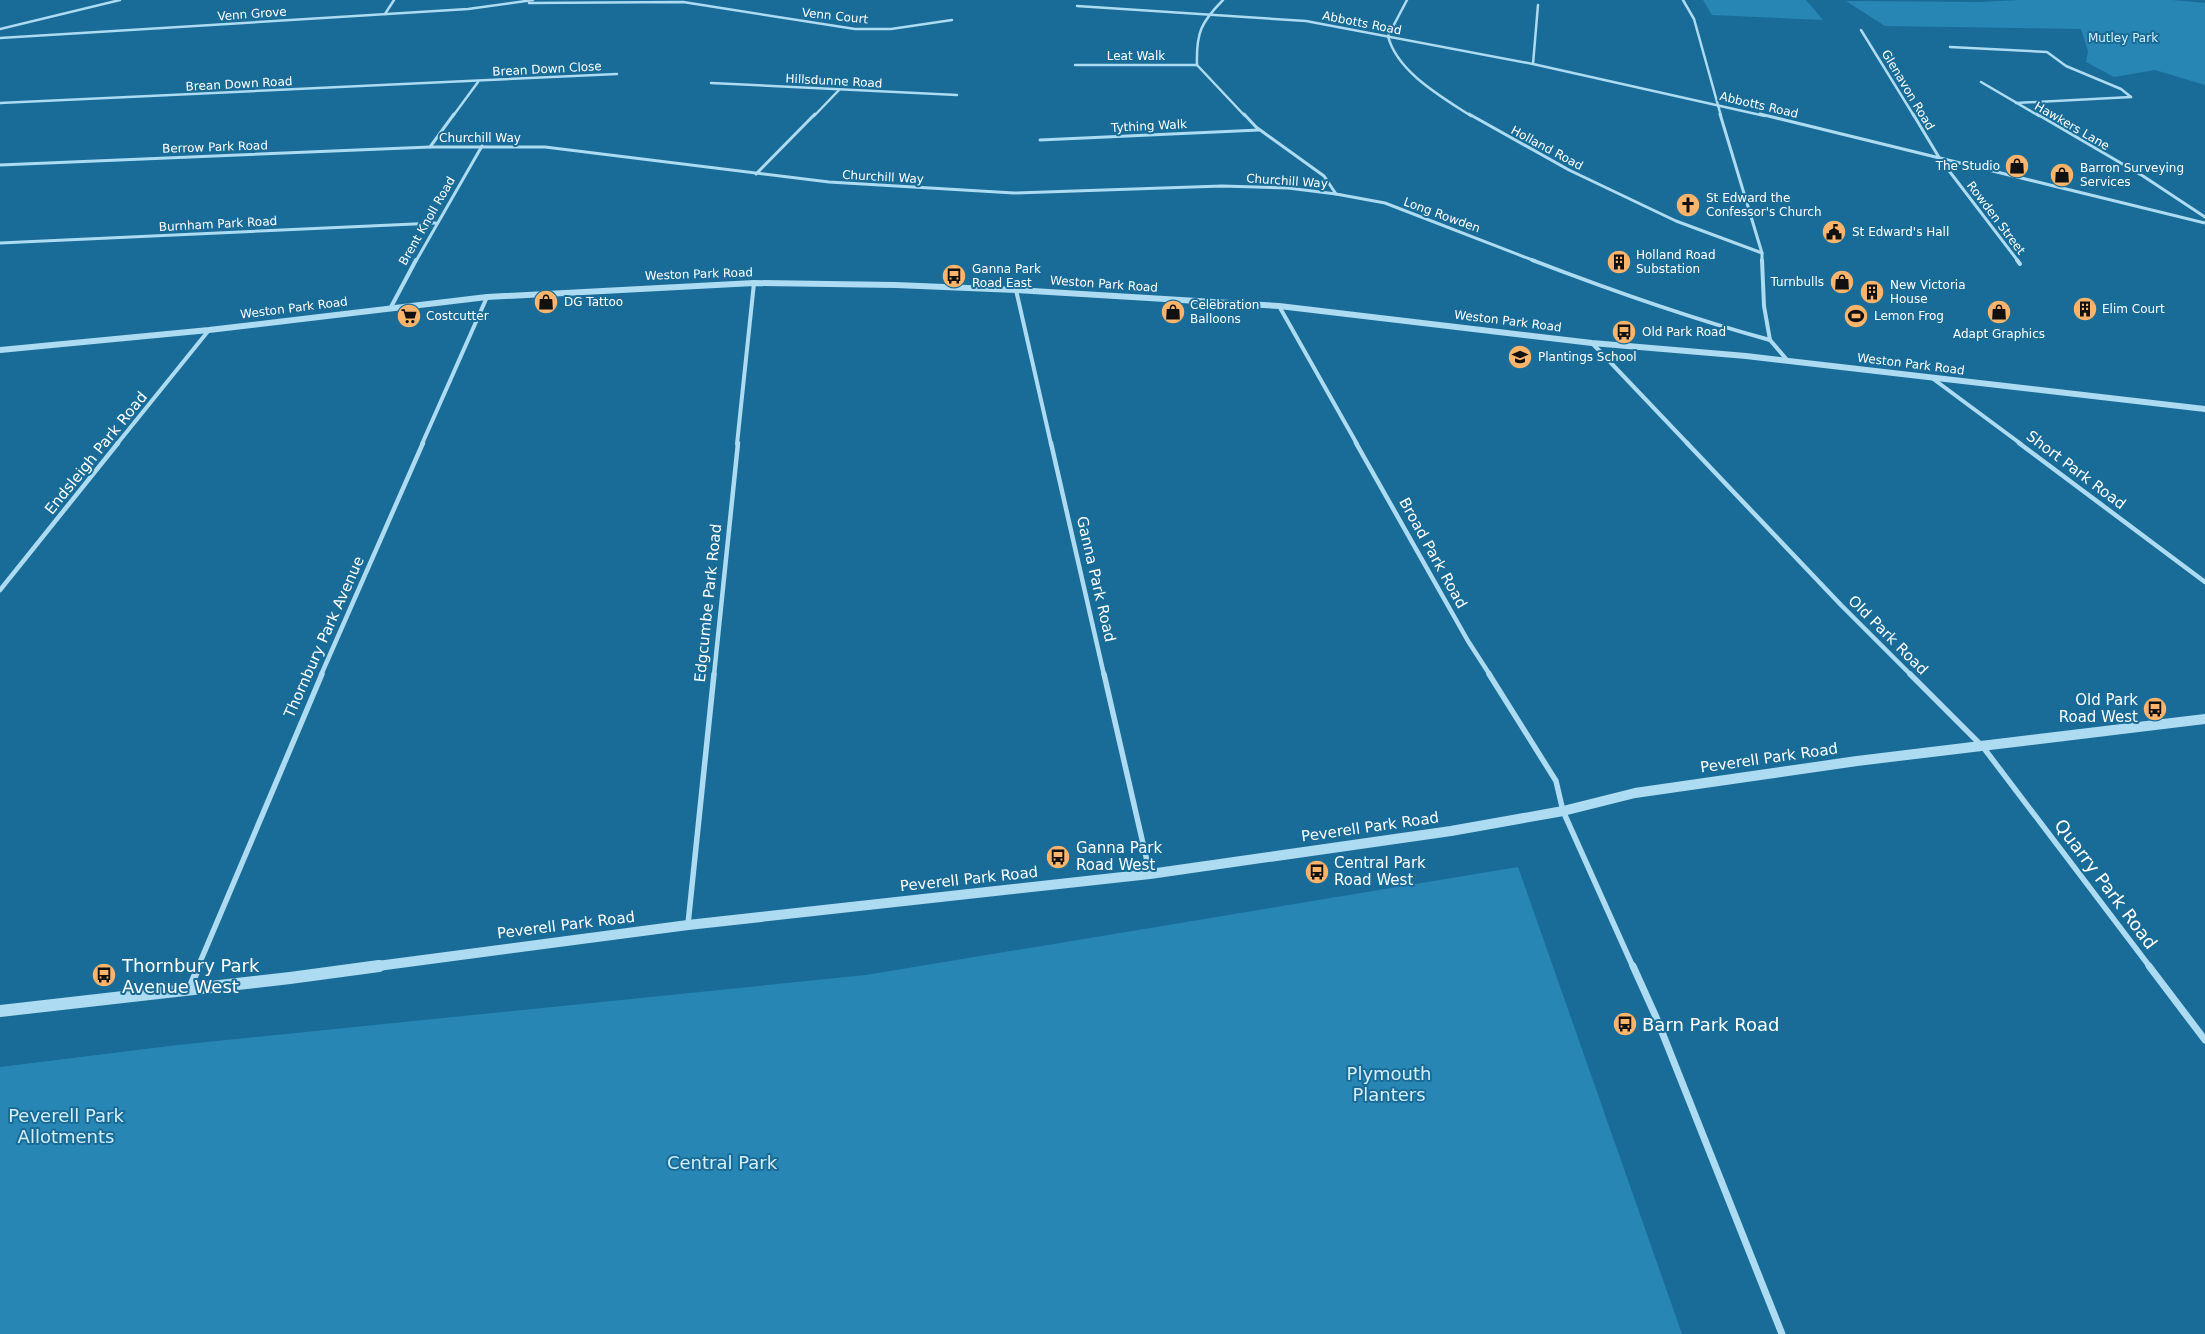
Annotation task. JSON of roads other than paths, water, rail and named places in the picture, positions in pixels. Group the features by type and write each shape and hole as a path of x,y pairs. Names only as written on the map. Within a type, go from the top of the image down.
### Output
{"street":[{"path":"0,29 120,0"},
{"path":"384,14 394,0"},
{"name":"Venn Grove","path":"0,38 468,9 534,0"},
{"name":"Venn Court","path":"521,3 658,0 682,2 855,29 891,29 952,20"},
{"path":"1223,0 1208,16 1198,32 1197,65 1260,130 1324,176 1336,194"},
{"path":"1388,36 1406,0"},
{"path":"1683,0 1694,19 1717,104 1762,253 1764,306 1770,340 1788,361"},
{"path":"1533,64 1538,5"},
{"name":"Abbotts Road","path":"1077,6 1306,21 1388,36 1533,64 1717,104 2205,223"},
{"name":"Glenavon Road","path":"1861,30 1940,159"},
{"name":"Holland Road","path":"1388,36 1390,44 1412,74 1433,91 1480,121 1569,170 1676,221 1762,253"},
{"path":"1950,46 2047,52 2066,66 2121,88 2131,97 2016,103"},
{"name":"Leat Walk","path":"1075,65 1197,65"},
{"name":"Brean Down Close","path":"478,82 617,74"},
{"path":"430,147 478,82"},
{"name":"Brean Down Road","path":"0,104 478,82"},
{"name":"Hawkers Lane","path":"1981,82 2143,176 2205,217"},
{"name":"Hillsdunne Road","path":"711,83 957,96"},
{"path":"756,174 839,90"},
{"name":"Tything Walk","path":"1040,140 1260,130"},
{"name":"Brent Knoll Road","path":"391,307 436,223 482,146"},
{"name":"Churchill Way","path":"430,147 545,147 829,182 1014,193 1222,186 1288,188 1336,194"},
{"name":"Berrow Park Road","path":"0,164 430,147"},
{"name":"Rowden Street","path":"1940,159 2020,264"},
{"name":"Long Rowden","path":"1336,194 1385,203 1603,286 1711,324 1770,340"},
{"name":"Burnham Park Road","path":"0,243 436,223"},
{"name":"Weston Park Road","path":"0,350 209,330 487,297 754,283 1016,290 1279,306 1592,343 1788,361 2205,408"},
{"name":"Edgcumbe Park Road","path":"688,925 754,283"},
{"name":"Ganna Park Road","path":"1016,290 1150,874"},
{"name":"Thornbury Park Avenue","path":"189,988 280,769 487,297"},
{"name":"Broad Park Road","path":"1279,306 1468,641 1556,781 1563,811"},
{"name":"Endsleigh Park Road","path":"0,590 209,330"},
{"name":"Old Park Road","path":"1592,343 1841,605 1983,747"},
{"name":"Short Park Road","path":"1932,378 2205,582"},
{"name":"Peverell Park Road","path":"0,1011 290,978 533,944 688,925 1150,874 1451,831 1563,811 1635,792 1857,761 2205,719"},
{"name":"Quarry Park Road","path":"1983,747 2205,1040"},
{"path":"1563,811 1656,1017 1782,1334"}],"place":[{"name":"The Studio","path":"2017,166"},
{"name":"Barron Surveying Services","path":"2062,175"},
{"name":"St Edward the Confessor's Church","path":"1688,205"},
{"name":"St Edward's Hall","path":"1834,232"},
{"name":"Holland Road Substation","path":"1619,262"},
{"name":"Ganna Park Road East","path":"954,276"},
{"name":"Turnbulls","path":"1842,282"},
{"name":"New Victoria House","path":"1872,292"},
{"name":"DG Tattoo","path":"546,302"},
{"name":"Elim Court","path":"2085,309"},
{"name":"Celebration Balloons","path":"1173,312"},
{"name":"Adapt Graphics","path":"1999,312"},
{"name":"Costcutter","path":"409,316"},
{"name":"Lemon Frog","path":"1856,316"},
{"name":"Old Park Road","path":"1624,332"},
{"name":"Plantings School","path":"1520,357"},
{"name":"Old Park Road West","path":"2155,709"},
{"name":"Ganna Park Road West","path":"1058,857"},
{"name":"Central Park Road West","path":"1317,872"},
{"name":"Thornbury Park Avenue West","path":"104,975"},
{"name":"Barn Park Road","path":"1625,1024"}],"park label":[{"name":"Mutley Park","path":"2123,38"},
{"name":"Plymouth Planters","path":"1389,1083"},
{"name":"Peverell Park Allotments","path":"66,1125"},
{"name":"Central Park","path":"722,1162"}]}
